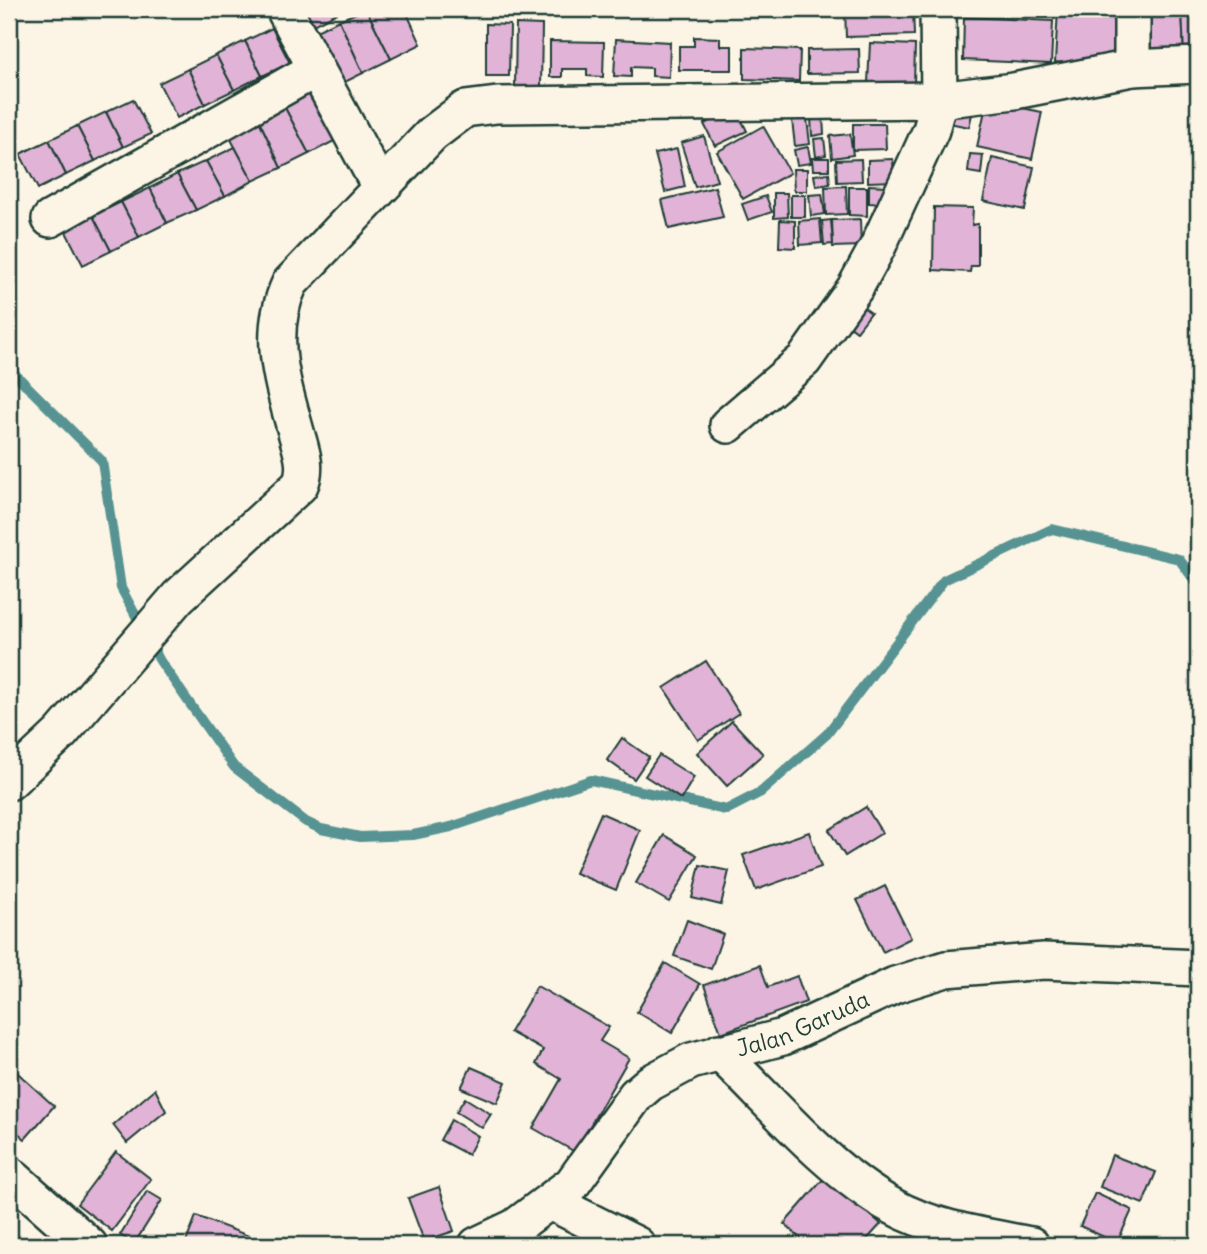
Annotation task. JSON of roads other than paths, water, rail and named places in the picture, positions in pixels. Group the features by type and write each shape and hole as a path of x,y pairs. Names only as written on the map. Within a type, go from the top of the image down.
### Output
{"street":[{"path":"284,9 380,187"},
{"path":"728,425 804,360 855,288 878,246 922,150 939,100 938,9"},
{"path":"1132,9 1132,68"},
{"path":"9,782 61,733 178,597 300,485 305,468 280,374 276,345 281,303 290,283 380,187 432,134 465,109 497,105 939,100 1014,91 1132,68 1198,65"},
{"path":"50,219 316,69"},
{"name":"Jalan Garuda","path":"477,1245 515,1227 572,1184 636,1095 674,1069 719,1052 783,1037 884,990 946,969 1044,961 1198,968"},
{"path":"719,1052 820,1150 860,1185 891,1206 963,1231 1031,1245"},
{"path":"9,1174 89,1245"},
{"path":"551,1202 637,1245"}],"waterway":[{"path":"9,368 102,461 121,588 160,661 234,767 306,822 321,829 360,837 413,835 451,827 591,780 726,810 761,792 827,734 944,580 1052,529 1179,559 1198,585"}]}
